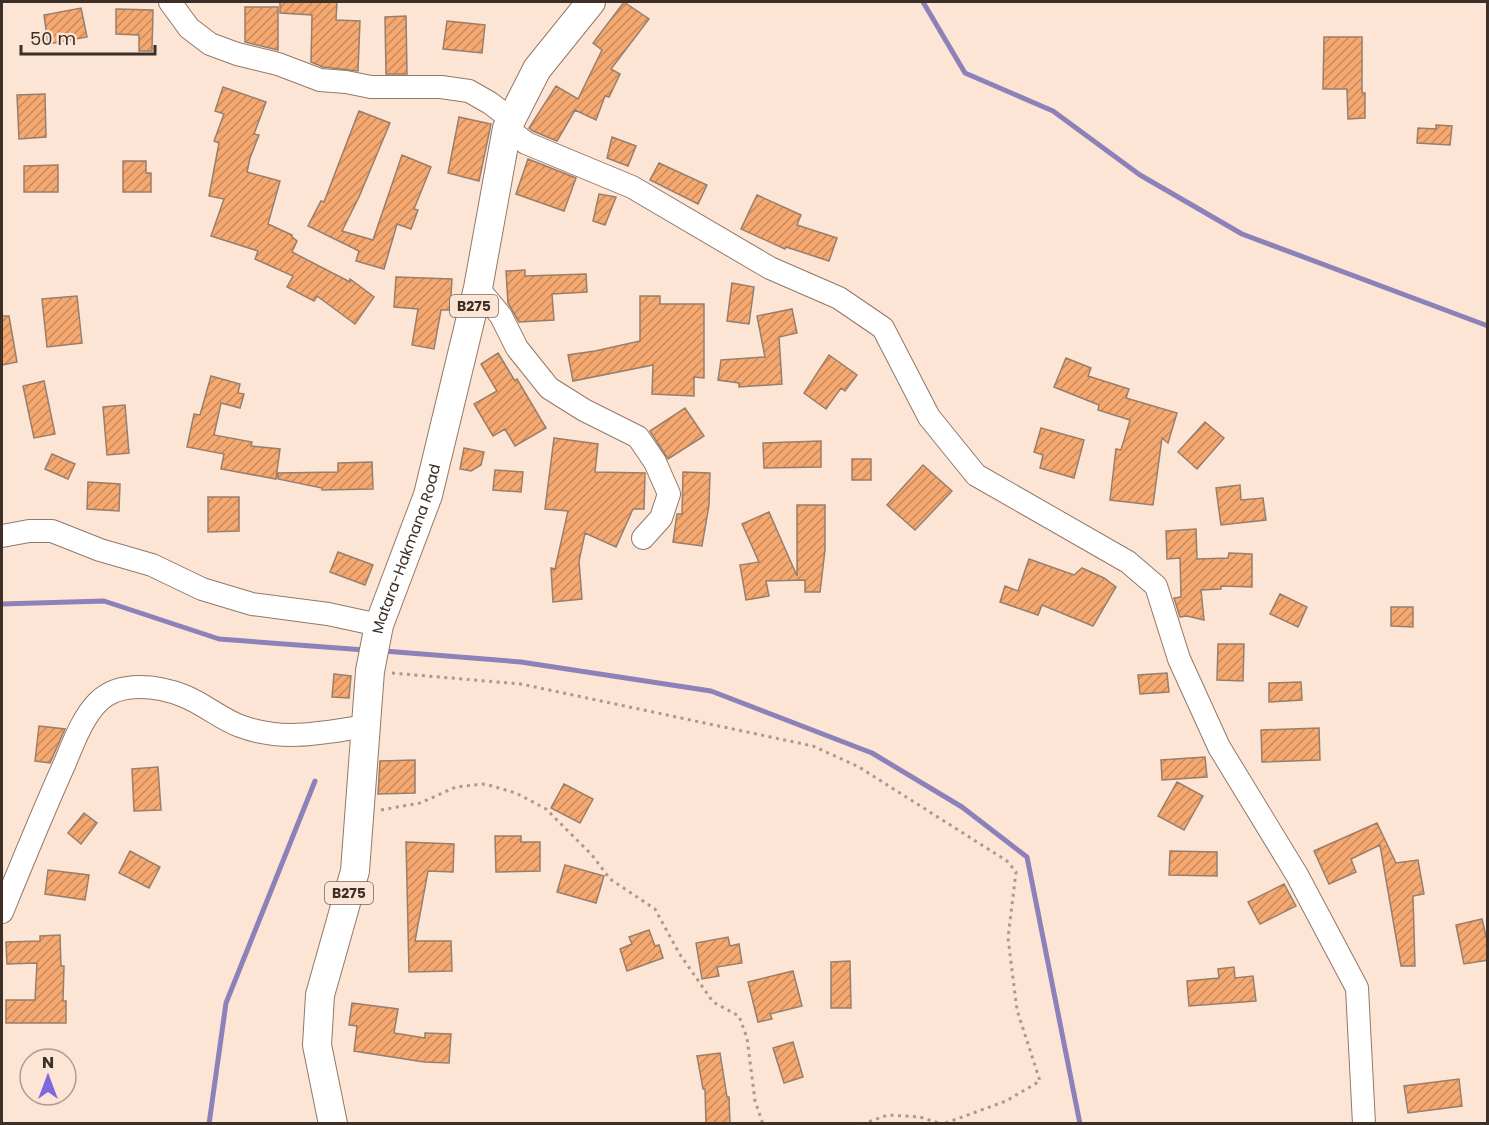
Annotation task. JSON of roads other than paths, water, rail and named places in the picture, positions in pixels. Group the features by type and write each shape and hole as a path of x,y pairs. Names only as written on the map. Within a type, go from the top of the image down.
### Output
{"main road":[{"name":"Matara-Hakmana Road","path":"333,1124 317,1045 320,995 355,871 371,664 379,625 428,495 478,288 509,123 537,69 591,2"}],"street":[{"path":"170,2 189,28 210,44 237,54 278,64 320,80 371,87 441,87 469,91 490,103 526,143 632,187 770,268 838,298 883,328 929,417 976,475 1128,562 1156,586 1179,659 1219,747 1297,875 1357,988 1364,1124"},
{"path":"478,288 501,316 516,348 549,388 584,410 638,437 655,462 669,494 661,519 643,538"},
{"path":"2,536 29,531 52,531 100,550 152,566 202,589 252,604 379,625"},
{"path":"2,912 36,825 83,723 99,701 118,690 147,687 167,690 186,697 241,726 287,736 318,734 366,726"}],"waterway":[{"path":"923,2 965,73 1053,111 1140,175 1242,234 1488,326"},
{"path":"2,604 104,601 219,639 365,650"},
{"path":"384,651 521,662 711,691 872,753 962,807 1027,857 1080,1124"},
{"path":"209,1124 226,1003 315,781"}]}
